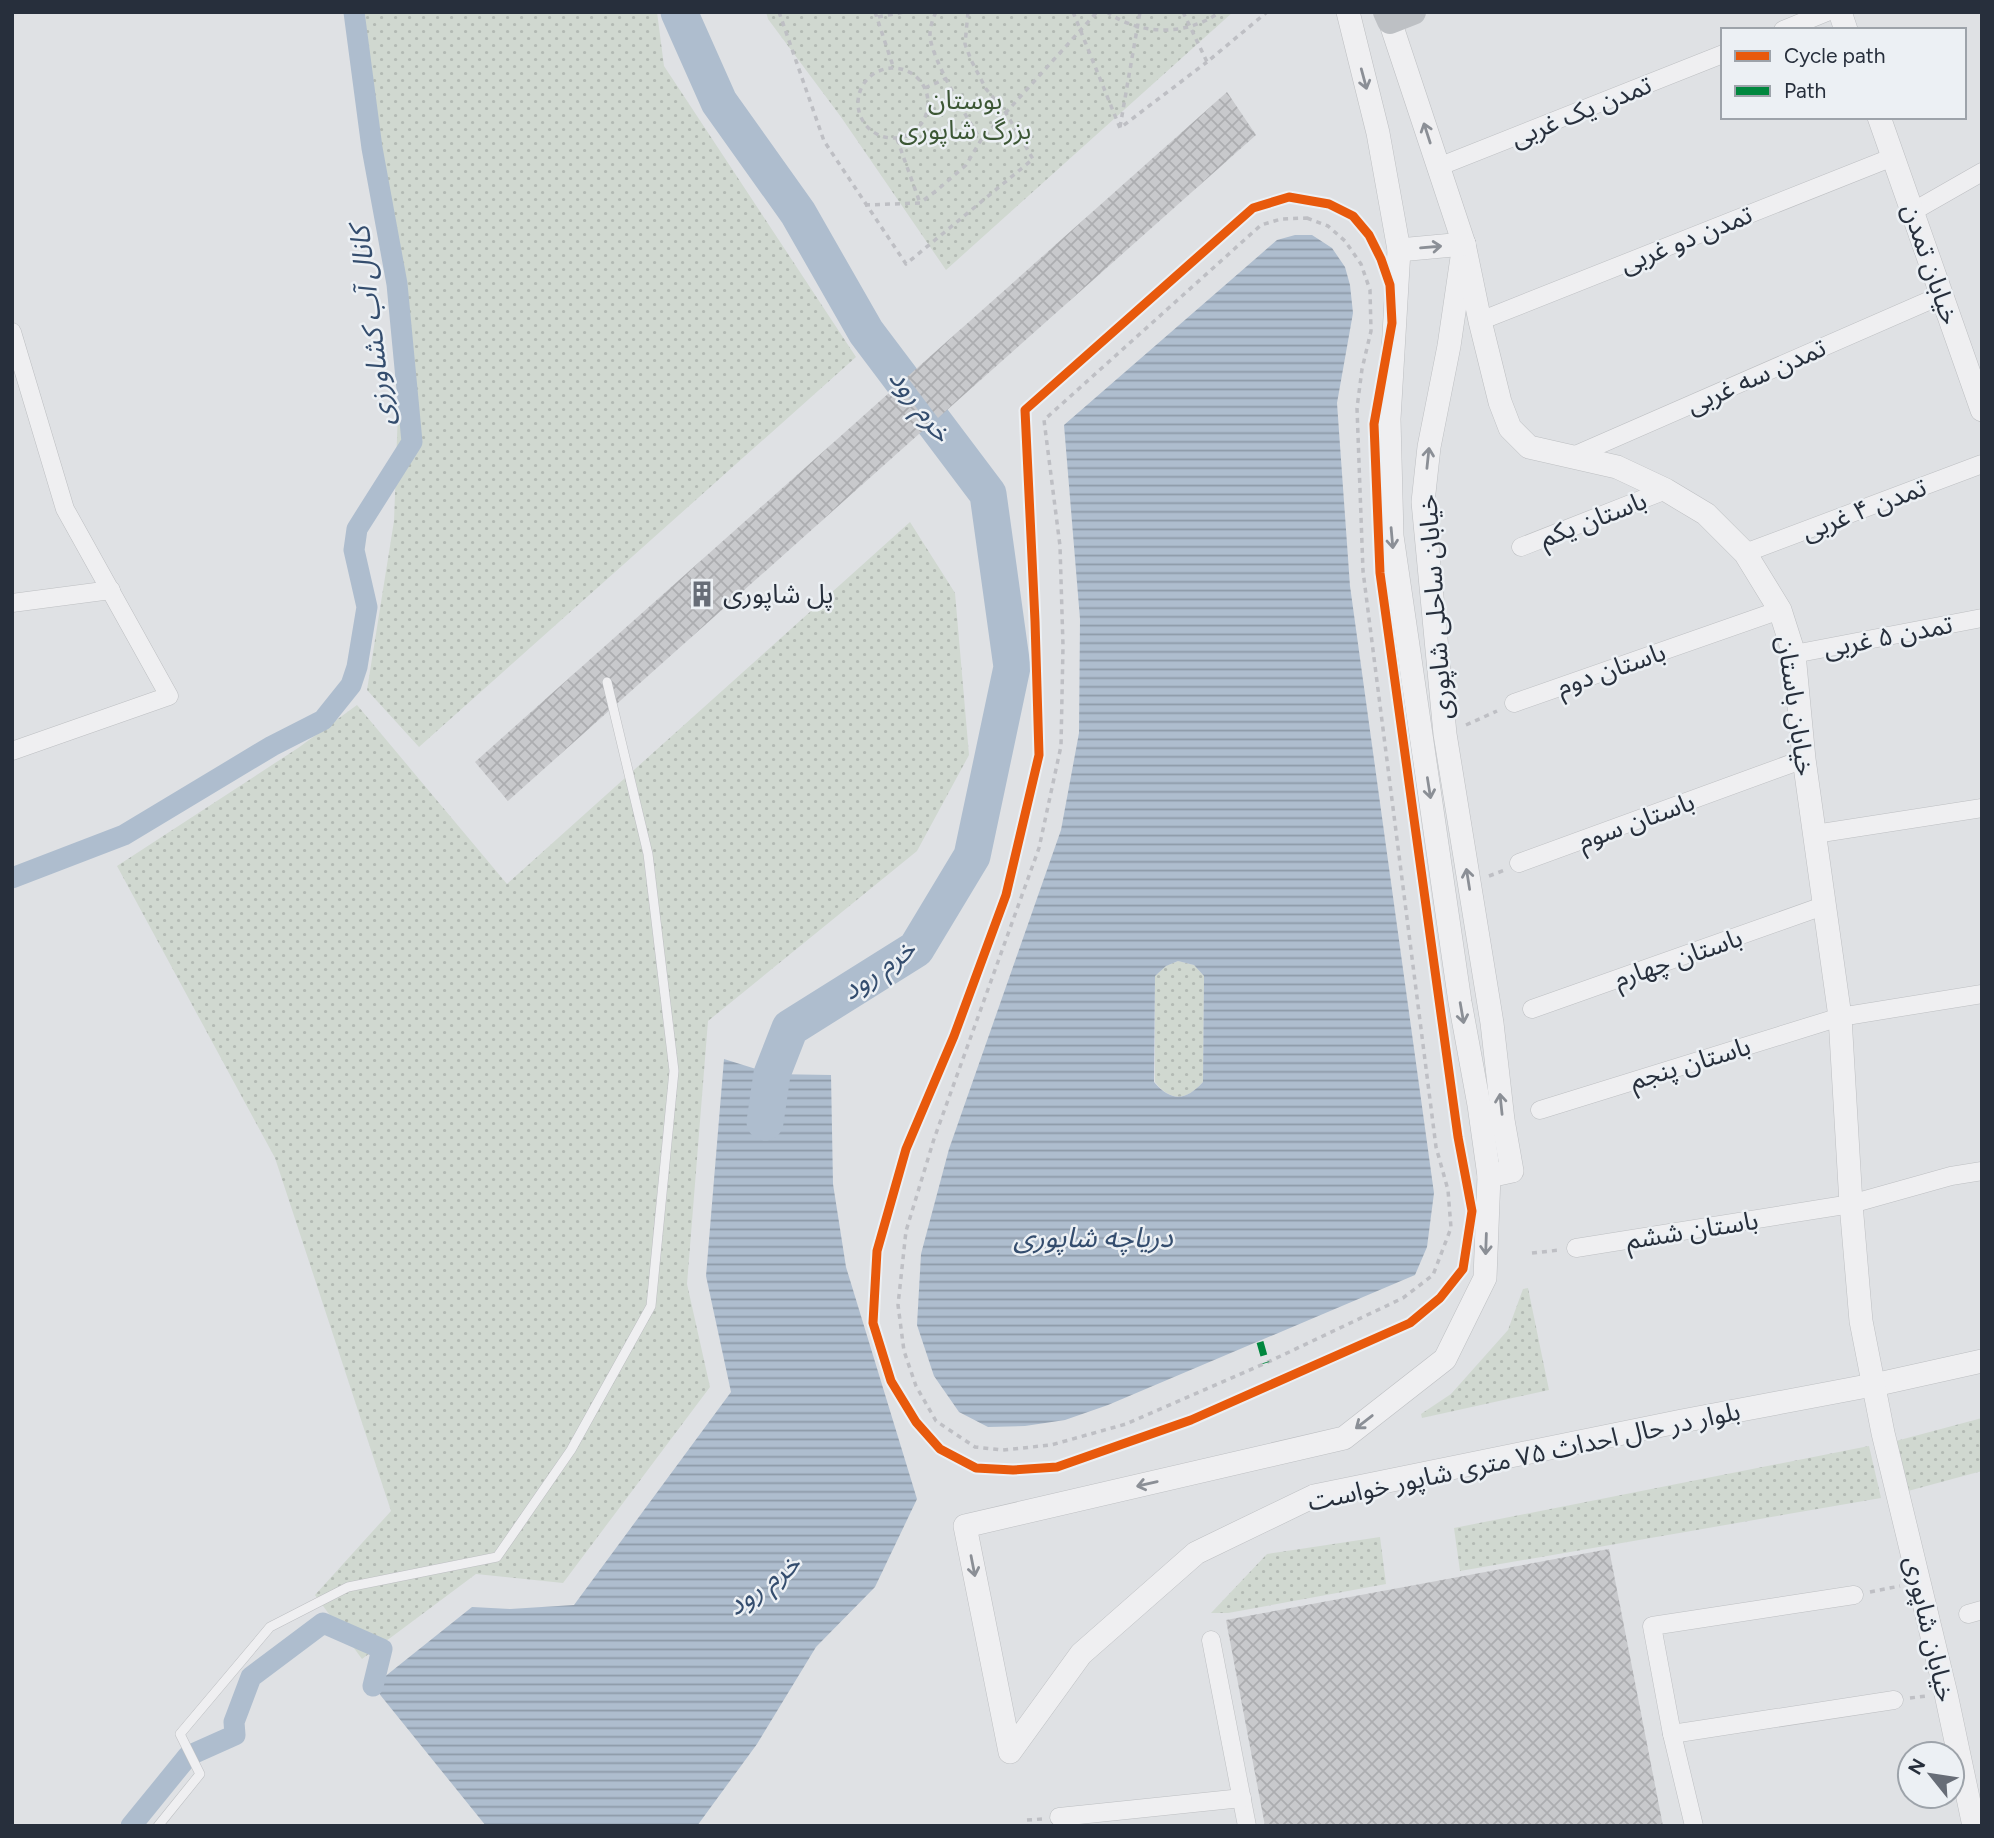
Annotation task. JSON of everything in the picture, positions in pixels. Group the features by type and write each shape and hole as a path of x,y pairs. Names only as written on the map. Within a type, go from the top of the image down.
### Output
{"street":[{"name":"خیابان ساحلی شاپوری","path":"1348,12 1378,133 1399,250 1389,419 1391,536 1489,1176 1512,1171 1492,1023 1445,734 1423,502 1429,447 1449,346 1464,244 1438,167 1396,15"},
{"path":"1788,28 1827,12"},
{"name":"تمدن یک غربی","path":"1438,167 1721,55"},
{"name":"خیابان تمدن","path":"1880,119 1982,410"},
{"name":"تمدن دو غربی","path":"1479,321 1893,157"},
{"path":"1912,212 1982,172"},
{"path":"1399,250 1464,244"},
{"name":"خیابان باستان","path":"1464,244 1479,321 1500,402 1510,428 1529,447 1617,467 1666,490 1706,514 1745,553 1780,610 1794,654 1804,759 1840,1017 1861,1321 1873,1385"},
{"name":"تمدن سه غربی","path":"1571,457 1942,295"},
{"path":"12,332 65,509 169,696 12,751"},
{"name":"تمدن ۴ غربی","path":"1745,553 1982,464"},
{"name":"باستان یکم","path":"1521,547 1666,490"},
{"path":"12,603 110,590"},
{"name":"باستان دوم","path":"1514,703 1780,610"},
{"name":"تمدن ۵ غربی","path":"1794,654 1982,618"},
{"path":"1421,739 1445,734"},
{"name":"باستان سوم","path":"1519,863 1804,759"},
{"path":"1815,834 1982,808"},
{"name":"باستان چهارم","path":"1532,1009 1823,906"},
{"name":"باستان پنجم","path":"1540,1110 1840,1017 1982,994"},
{"name":"باستان ششم","path":"1576,1248 1851,1205 1951,1176 1982,1171"},
{"name":"بلوار در حال احداث ۷۵ متری شاپور خواست","path":"1489,1176 1485,1278 1445,1359 1344,1438 965,1526 1010,1752 1082,1654 1196,1553 1314,1496 1982,1361"},
{"name":"خیابان شاپوری","path":"1873,1385 1974,1826"},
{"path":"1694,1826 1672,1734 1652,1626 1854,1595"},
{"path":"1211,1640 1247,1826"},
{"path":"1672,1734 1894,1700"},
{"path":"1059,1817 1242,1798"}],"lane":[{"path":"158,1826 200,1774 180,1734 270,1626 348,1587 497,1557 571,1450 651,1306 674,1071 648,854 607,682"}],"path":[{"path":"779,12 824,141 906,264 1033,159 1006,113 986,89 965,44 968,12"},
{"path":"893,67 876,15 904,12"},
{"path":"936,12 929,35 933,50 959,106 981,140"},
{"path":"1073,12 1120,128"},
{"path":"865,205 920,203 966,165 981,140 1097,12"},
{"path":"1107,12 1137,27 1163,30 1190,27 1220,12"},
{"path":"1120,128 1140,12"},
{"path":"1183,12 1207,62"},
{"path":"1120,128 1267,12"},
{"path":"893,67 906,70 917,77 925,88 929,104 924,120 913,132 897,138 878,136 863,123 857,105 862,86 875,72 893,67"},
{"path":"925,88 947,78"},
{"path":"897,138 920,203"},
{"path":"1307,218 1328,226 1345,241 1361,264 1370,290 1371,331 1357,408 1363,571 1436,1147 1448,1189 1451,1228 1433,1275 1404,1298 1279,1357 1126,1424 1051,1445 1003,1450 975,1447 936,1421 916,1386 904,1351 898,1305 906,1231 934,1139 1040,848 1061,747 1063,646 1060,546 1045,420 1261,225 1281,219 1307,218"},
{"path":"1445,734 1514,703"},
{"path":"1469,885 1519,863"},
{"path":"1532,1253 1576,1248"},
{"path":"1854,1595 1919,1583"},
{"path":"1894,1700 1945,1694"}],"green space":[{"path":"349,12 657,12 664,66 856,357 419,747 367,690 394,521 403,271"},
{"name":"بوستان بزرگ شاپوری","path":"766,12 1233,12 946,270 841,117 768,19"},
{"path":"910,522 955,593 969,755 917,851 708,1021 687,1284 710,1387 563,1583 476,1574 362,1659 315,1595 391,1511 275,1158 117,866 298,748 357,705 507,884"},
{"path":"1178,961 1194,965 1204,976 1203,1082 1191,1093 1179,1097 1167,1093 1155,1082 1155,976 1166,966"},
{"path":"1528,1288 1549,1390 1422,1418 1421,1414 1451,1394 1508,1330 1523,1289"},
{"path":"1982,1418 1982,1471 1908,1491 1896,1441"},
{"path":"1869,1446 1881,1498 1460,1571 1454,1528"},
{"path":"1380,1537 1386,1584 1228,1613 1211,1613 1267,1554"}],"water":[{"name":"دریاچه شاپوری","path":"1295,235 1312,235 1332,248 1345,267 1350,285 1353,313 1337,403 1350,586 1434,1193 1427,1247 1415,1275 1108,1405 1065,1420 1025,1426 988,1427 959,1412 934,1376 917,1325 921,1254 949,1149 1061,830 1079,733 1080,619 1064,425 1277,240","holes":["1178,961 1194,965 1204,976 1203,1082 1191,1093 1178,1097 1166,1093 1154,1082 1155,976 1166,966"]},
{"path":"724,1059 772,1074 831,1075 833,1184 846,1267 917,1499 875,1587 816,1647 757,1744 697,1826 486,1826 373,1686 472,1607 510,1609 574,1605 731,1392 706,1276"}],"building":[{"path":"1227,92 1256,135 938,418 907,377"},
{"name":"پل شاپوری","path":"899,384 929,425 508,801 475,762"},
{"path":"1609,1549 1663,1826 1265,1826 1226,1620"}],"waterway":[{"name":"کانال آب کشاورزی","path":"12,878 124,835 272,746 323,720 351,685 357,667 367,607 354,550 357,529 412,442 397,284 372,148 354,12"},
{"name":"خرم رود","path":"679,12 719,102 798,213 866,332 988,494 1012,667 972,856 916,949 790,1028 772,1074 765,1122"},
{"path":"131,1826 188,1756 235,1735 234,1722 251,1677 323,1623 382,1649 373,1686"}],"marked path":[{"path":"1260,1342 1266,1363"}],"cycle path":[{"path":"1289,197 1329,204 1353,216 1369,235 1390,285 1392,323 1374,424 1380,573 1458,1137 1472,1211 1463,1269 1440,1298 1410,1323 1191,1420 1057,1467 1013,1470 976,1468 940,1449 916,1422 891,1381 873,1323 877,1251 906,1149 954,1036 1006,895 1039,755 1025,410 1253,208 1289,197"}],"place":[{"name":"پل شاپوری","path":"702,594"}]}
